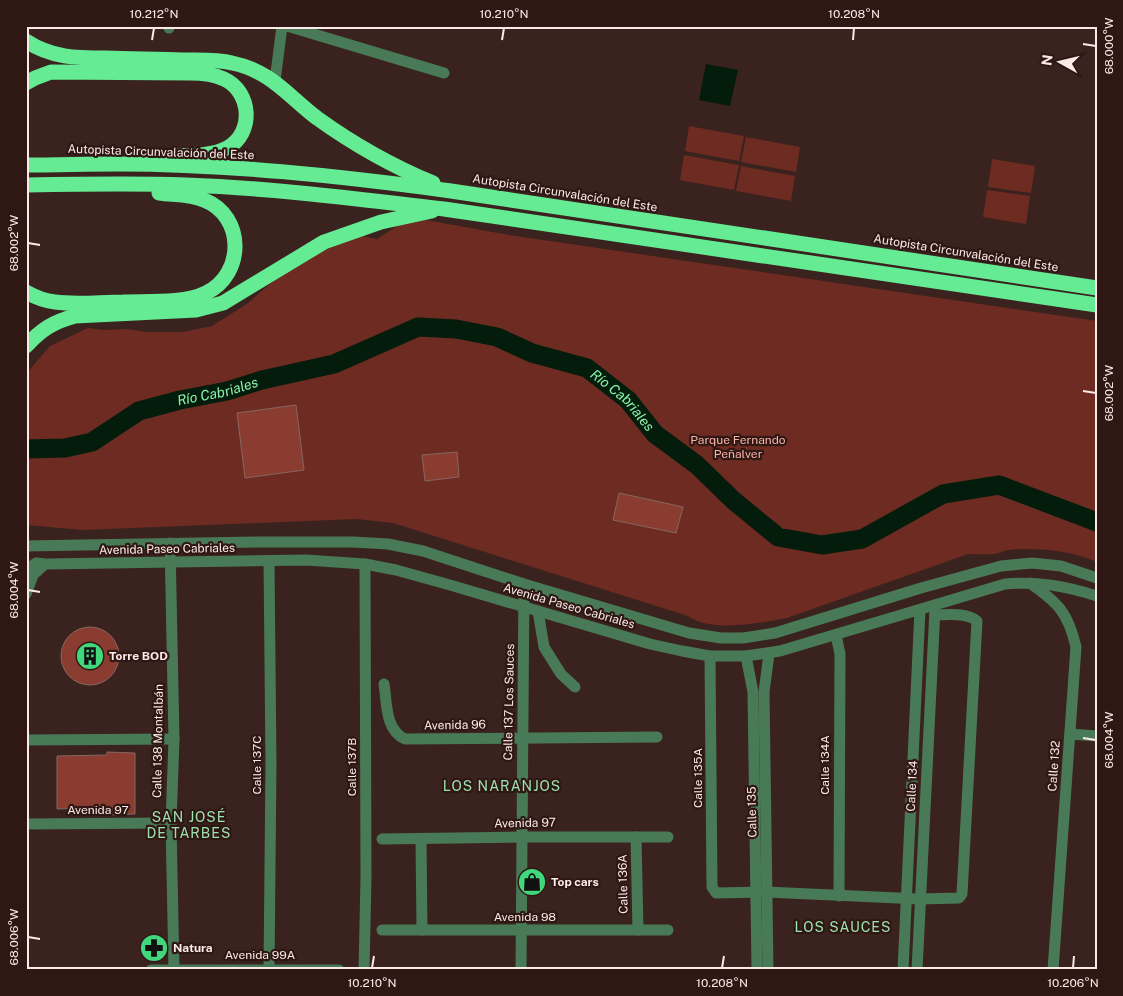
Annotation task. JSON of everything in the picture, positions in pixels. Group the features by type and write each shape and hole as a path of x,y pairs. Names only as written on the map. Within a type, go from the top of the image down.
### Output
{"highway":[{"path":"26,40 38,49 59,56 206,60 231,62 252,69 275,81 317,117 362,147 413,175 451,190"},
{"path":"26,83 51,72 208,74 225,79 237,88 244,99 247,112 245,126 239,138 229,148 214,153 162,157 118,164"},
{"name":"Autopista Circunvalación del Este","path":"26,165 118,164 274,171 353,178 451,190 1097,288"},
{"path":"26,292 37,298 53,302 161,301 205,294 219,285 230,271 235,255 235,239 230,224 220,210 204,200 149,192 118,184"},
{"path":"26,185 187,185 263,190 444,209 1097,305"},
{"path":"26,346 39,333 56,321 75,316 187,311 223,303 324,242 381,222 444,209"}],"street":[{"path":"275,81 282,26"},
{"path":"287,26 444,73"},
{"name":"Avenida Paseo Cabriales","path":"26,546 170,543 353,542 388,544 423,551 524,584 689,632 721,638 743,638 775,633 921,588 1001,566 1032,563 1061,566 1097,578"},
{"name":"Calle 138 Montalbán","path":"170,543 174,739 171,823 174,969"},
{"name":"Avenida Paseo Cabriales","path":"26,570 36,563 306,560 365,564 441,582 650,644 710,656 769,654 920,610 935,610 1005,584 1028,582 1075,589 1097,596"},
{"name":"Calle 137C","path":"269,561 271,764 269,969"},
{"path":"26,594 33,575 45,564"},
{"name":"Calle 137B","path":"364,970 366,858 365,564"},
{"name":"Calle 132","path":"1028,582 1060,606 1073,632 1076,647 1054,970"},
{"name":"Calle 137 Los Sauces","path":"521,970 524,584"},
{"name":"Calle 134","path":"903,970 920,610"},
{"path":"761,892 920,899 959,898 962,894 977,620 972,617 935,610"},
{"name":"Calle 134","path":"917,970 935,610"},
{"path":"538,611 544,647 561,674 575,687"},
{"name":"Calle 134A","path":"836,635 840,654 838,896"},
{"name":"Calle 135","path":"757,970 761,892 764,692 769,654"},
{"name":"Calle 135A","path":"710,656 712,887 716,893 722,894 761,892"},
{"name":"Calle 135","path":"746,656 752,692 761,892 768,970"},
{"name":"Avenida 96","path":"384,684 392,729 398,736 405,739 657,737"},
{"path":"1070,734 1097,736"},
{"path":"26,740 174,739"},
{"name":"Avenida 97","path":"26,824 171,823"},
{"name":"Avenida 97","path":"382,840 522,837 668,837"},
{"name":"Calle 136A","path":"636,837 638,930"},
{"path":"421,839 422,930"},
{"name":"Avenida 98","path":"382,930 668,930"},
{"name":"Avenida 99A","path":"150,970 339,970"}],"green space":[{"path":"689,126 744,136 739,161 685,151"},
{"path":"746,137 800,147 796,172 741,162"},
{"path":"684,155 739,165 734,190 680,180"},
{"path":"992,159 1035,166 1031,193 988,187"},
{"path":"741,166 795,176 791,201 736,191"},
{"path":"987,190 1030,196 1026,224 983,217"},
{"name":"Parque Fernando Peñalver","path":"426,220 509,235 1097,321 1097,562 1076,555 1043,550 1020,549 1007,550 995,554 968,554 787,618 750,624 723,625 698,621 688,616 393,523 357,519 83,530 26,525 26,374 50,346 88,328 105,330 126,329 147,332 183,332 212,326 248,303 285,271 308,258 357,235 377,239 405,221"}],"shaded area":[{"path":"706,64 738,70 730,106 699,100"}],"building":[{"path":"296,405 304,470 245,478 237,413"},
{"path":"457,452 459,477 425,481 422,455"},
{"path":"619,493 683,507 676,533 613,520"},
{"name":"Torre BOD","path":"84,627 96,627 111,635 119,650 119,662 111,677 96,685 84,685 69,677 61,662 61,650 69,635"},
{"path":"107,752 135,753 135,814 107,815 107,807 57,809 57,756 107,755"}],"waterway":[{"name":"Río Cabriales","path":"26,449 65,448 92,442 139,411 334,364 418,327 456,329 497,337 532,353 587,368 628,400 655,434 697,465 733,500 778,537 822,545 862,539 943,494 999,485 1097,522"}],"place":[{"name":"Torre BOD","path":"90,656"},
{"name":"Top cars","path":"532,882"},
{"name":"Natura","path":"154,948"}],"district":[{"name":"LOS NARANJOS","path":"502,786"},
{"name":"SAN JOSÉ DE TARBES","path":"189,826"},
{"name":"LOS SAUCES","path":"843,927"}]}
